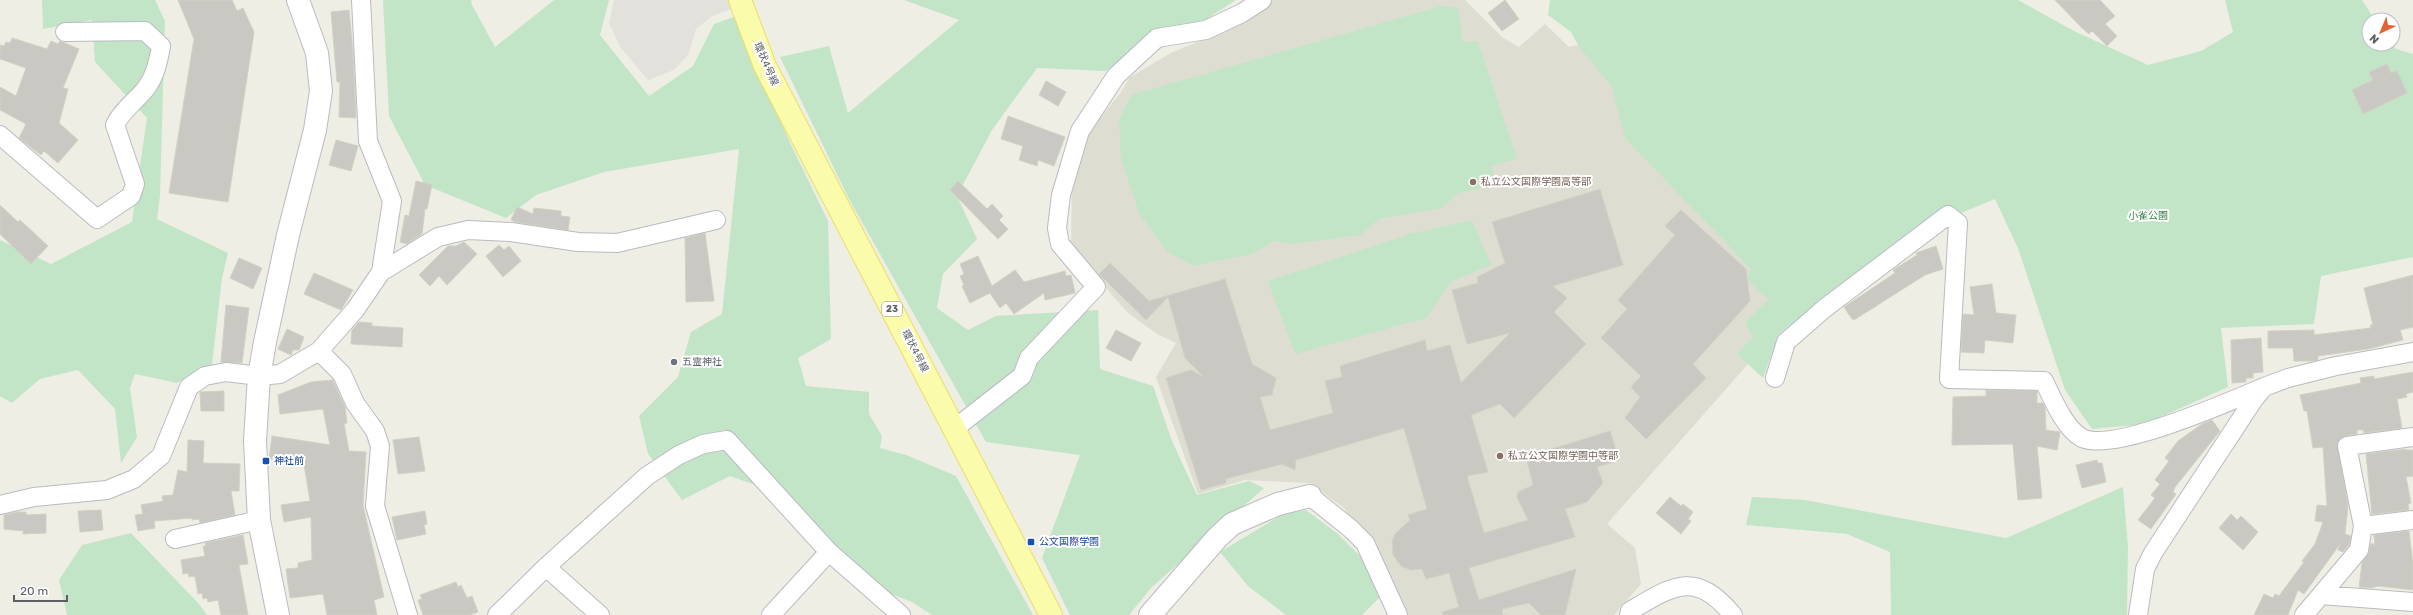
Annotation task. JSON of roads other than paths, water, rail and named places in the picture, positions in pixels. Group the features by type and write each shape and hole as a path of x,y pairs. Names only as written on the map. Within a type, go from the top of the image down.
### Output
{"main road":[{"name":"環状4号線","path":"740,0 765,66 1051,615"}],"street":[{"path":"278,615 259,520 255,441 259,376 288,235 315,130 321,91 317,53 298,0"},
{"path":"361,0 368,141 392,201 381,272"},
{"path":"954,429 1022,376 1029,358 1096,287 1060,244 1057,228 1061,195 1080,131 1116,76 1157,38 1206,30 1242,14 1262,0"},
{"path":"0,135 97,219 131,196 135,184 115,125 120,114 143,93 157,69 161,46 144,31 66,32"},
{"path":"1775,378 1786,342 1825,308 1948,215 1958,224 1950,379 2044,381 2055,406 2071,428 2082,438 2093,441 2146,433 2288,378 2336,366 2413,352"},
{"path":"0,505 34,498 107,490 134,478 161,456 189,387 205,376 226,372 259,376 280,374 318,351 355,310 381,272 438,237 468,230 511,232 578,242 617,243 716,220"},
{"path":"318,351 342,374 355,403 375,431 380,446 375,506 408,615"},
{"path":"2138,615 2146,569 2153,553 2254,398 2264,387"},
{"path":"2304,615 2359,550 2363,526 2347,446 2413,437"},
{"path":"497,615 546,567 648,476 685,452 703,444 727,440 829,552 901,615"},
{"path":"1150,615 1217,538 1232,524 1278,504 1310,496 1351,529 1365,543 1398,615"},
{"path":"175,539 259,520"},
{"path":"2363,526 2413,520"},
{"path":"770,615 829,552"},
{"path":"546,567 600,615"},
{"path":"1629,615 1630,611 1661,593 1687,586 1702,588 1714,596 1733,615"},
{"path":"2321,596 2413,602"},
{"path":"2410,615 2413,610"}],"place":[{"name":"私立公文国際学園高等部","path":"1473,182"},
{"name":"五霊神社","path":"674,362"},
{"name":"私立公文国際学園中等部","path":"1500,456"},
{"name":"神社前","path":"266,461"},
{"name":"公文国際学園","path":"1031,542"}],"park label":[{"name":"小雀公園","path":"2148,216"}]}
